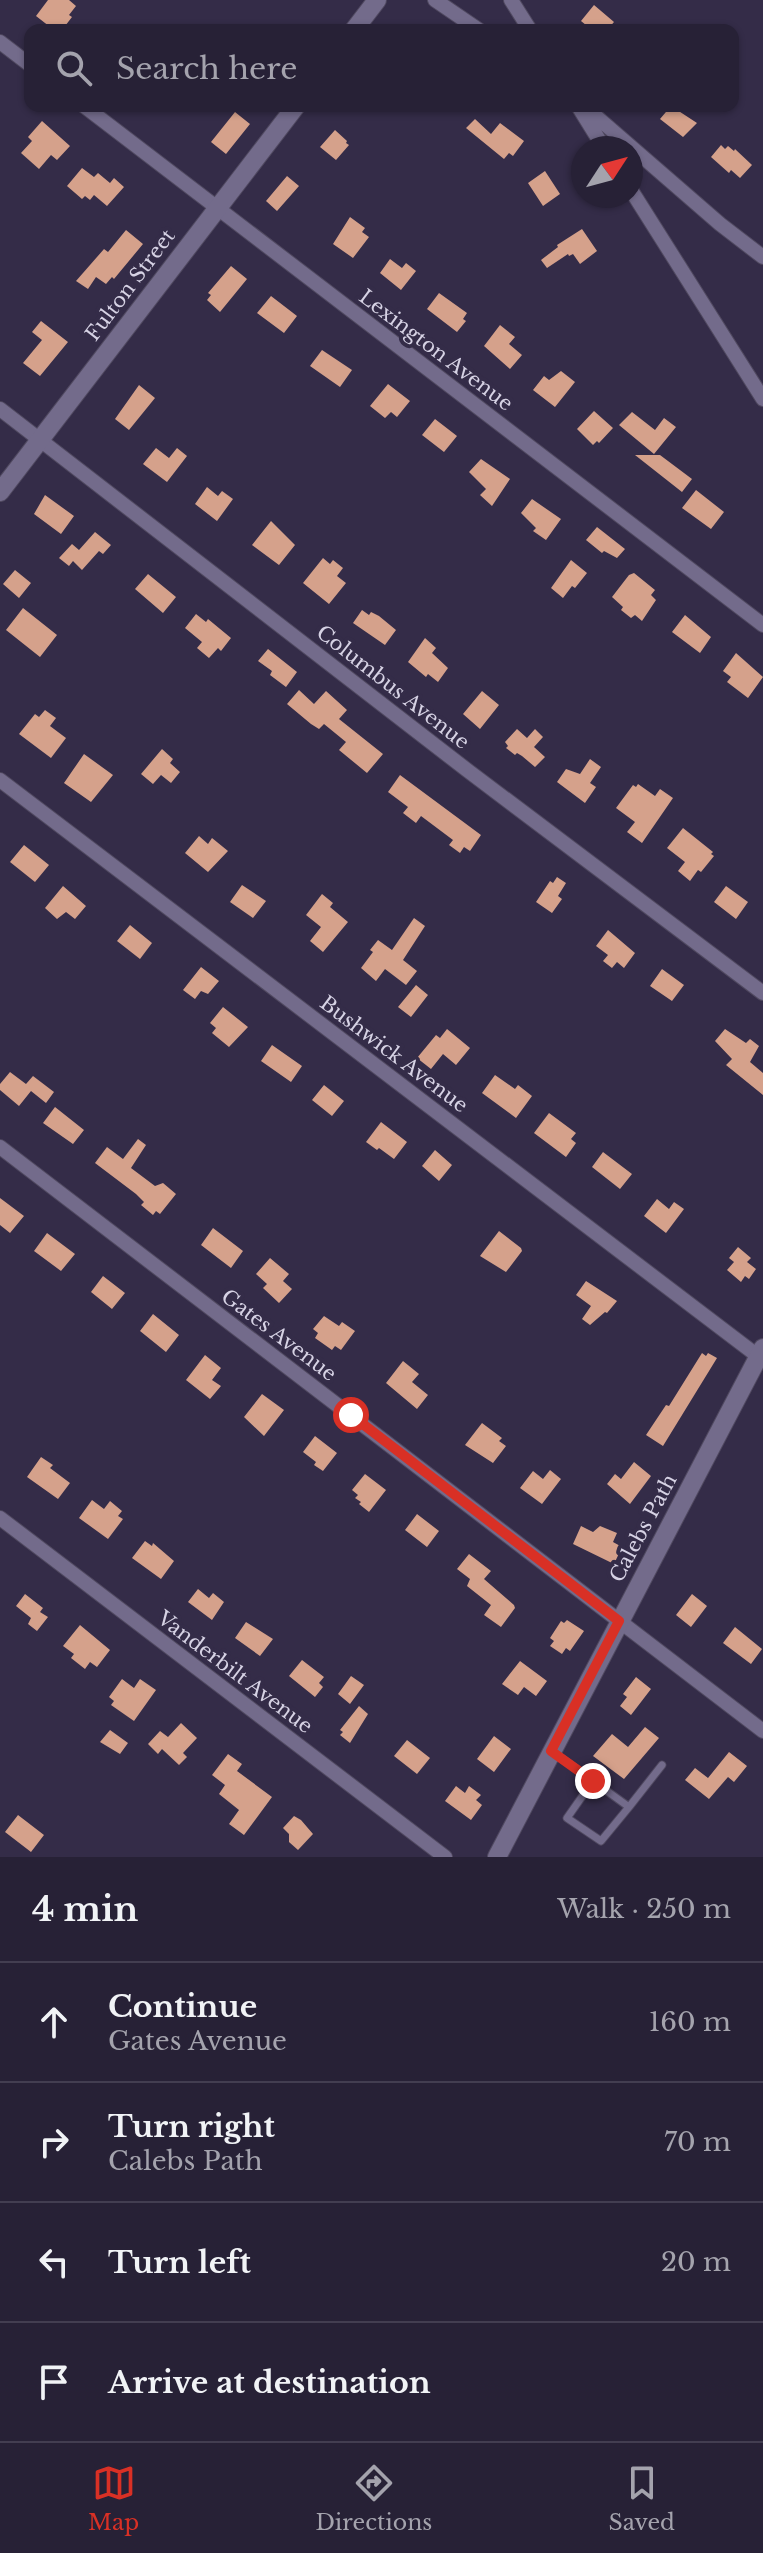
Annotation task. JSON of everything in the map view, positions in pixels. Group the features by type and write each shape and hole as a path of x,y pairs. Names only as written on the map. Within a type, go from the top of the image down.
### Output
{"street":[{"path":"359,24 377,0"},
{"path":"435,0 470,24"},
{"path":"511,0 526,24"},
{"path":"0,42 24,60"},
{"name":"Lexington Avenue","path":"92,112 763,625"},
{"name":"Fulton Street","path":"0,492 291,112"},
{"path":"582,112 597,136"},
{"path":"591,112 720,224 763,257"},
{"path":"642,208 763,399"},
{"name":"Columbus Avenue","path":"0,409 763,993"},
{"name":"Bushwick Avenue","path":"0,780 762,1355"},
{"name":"Gates Avenue","path":"0,1147 763,1731"},
{"name":"Calebs Path","path":"497,1857 762,1355"},
{"name":"Vanderbilt Avenue","path":"0,1518 445,1857"}],"lane":[{"path":"551,1751 629,1807"},
{"path":"593,1781 567,1818 601,1841 662,1765"}],"building":[{"path":"48,0 69,0 76,6 67,24 46,24 36,16"},
{"path":"594,5 614,22 585,24 581,21"},
{"path":"235,112 250,124 226,154 211,142"},
{"path":"666,112 680,112 697,123 683,137 660,119"},
{"path":"475,119 491,134 500,123 524,141 513,156 509,153 504,159 466,128"},
{"path":"42,121 70,146 57,160 51,155 39,169 21,153 32,141 28,137"},
{"path":"335,130 349,145 336,160 320,147"},
{"path":"721,145 725,149 728,146 735,149 752,165 740,178 731,170 729,173 711,157"},
{"path":"82,168 94,177 98,173 110,183 114,178 124,187 107,206 94,195 90,200 85,196 82,199 67,186"},
{"path":"545,171 560,194 543,206 528,183"},
{"path":"287,176 299,186 277,211 266,201"},
{"path":"350,217 365,228 362,232 369,237 353,258 333,244"},
{"path":"582,229 597,251 580,264 573,254 568,254 547,268 541,260"},
{"path":"126,230 143,244 114,279 112,277 106,284 96,277 88,289 76,281 104,249 108,252"},
{"path":"390,259 402,268 406,263 416,271 401,290 380,273"},
{"path":"231,266 247,279 220,312 207,300 211,295 208,293"},
{"path":"439,293 467,313 463,319 466,321 457,332 427,309"},
{"path":"271,296 297,316 284,333 257,313"},
{"path":"41,321 68,342 40,376 23,363 42,340 32,332"},
{"path":"500,325 515,337 509,344 522,355 510,369 484,346"},
{"path":"322,350 352,370 340,387 310,366"},
{"path":"561,371 575,382 555,407 533,390 544,376 549,380"},
{"path":"388,384 410,401 397,417 391,412 385,418 370,406"},
{"path":"139,385 155,398 129,430 115,419"},
{"path":"594,411 613,428 593,445 577,429"},
{"path":"632,412 655,430 664,418 676,427 654,454 619,425"},
{"path":"435,419 457,436 444,452 422,435"},
{"path":"156,448 169,458 177,448 187,456 167,482 143,464"},
{"path":"635,455 660,455 692,479 682,492"},
{"path":"481,459 510,479 492,506 480,495 486,489 469,472"},
{"path":"207,487 218,496 222,491 233,499 217,521 195,504"},
{"path":"696,490 724,512 711,529 682,508"},
{"path":"45,495 74,516 61,534 34,514"},
{"path":"532,499 561,519 546,540 533,531 536,528 521,513"},
{"path":"271,521 295,545 279,565 252,545"},
{"path":"597,527 625,549 617,558 604,551 602,553 586,540"},
{"path":"95,532 111,545 103,554 99,551 82,570 73,561 69,566 59,558 72,544 79,550"},
{"path":"323,558 330,564 333,560 343,568 337,576 346,583 329,604 303,583"},
{"path":"571,560 587,573 563,598 551,588"},
{"path":"15,570 31,583 19,598 3,584"},
{"path":"634,573 655,590 651,595 656,600 642,621 635,615 631,618 621,610 623,607 612,597"},
{"path":"148,574 176,597 163,613 135,589"},
{"path":"23,608 57,635 40,657 6,630"},
{"path":"362,610 379,616 396,630 385,645 353,623"},
{"path":"196,614 206,622 208,619 231,638 221,651 218,648 209,658 197,648 202,642 185,628"},
{"path":"685,615 711,637 700,653 672,632"},
{"path":"425,638 436,648 432,653 448,668 438,682 428,674 426,677 408,662"},
{"path":"268,649 297,672 286,687 258,661"},
{"path":"736,653 763,677 748,698 727,682 731,677 723,671"},
{"path":"299,690 314,704 326,691 347,710 339,719 383,754 367,773 339,750 346,742 324,724 319,729 311,724 287,704"},
{"path":"482,691 499,705 480,729 463,714"},
{"path":"45,710 56,718 50,726 66,738 51,758 19,734 35,714 39,717"},
{"path":"517,729 527,738 535,729 543,737 534,747 545,757 535,767 506,748 505,742"},
{"path":"162,749 173,759 170,763 180,772 171,783 161,775 153,784 141,774"},
{"path":"84,754 113,775 91,802 64,783"},
{"path":"590,759 601,767 590,783 596,787 585,803 557,782 566,769 580,774"},
{"path":"400,775 481,835 470,851 464,847 460,853 449,845 453,840 421,816 416,823 403,813 408,807 388,792"},
{"path":"638,784 655,796 660,789 673,798 642,843 627,832 635,822 616,808 633,785 636,787"},
{"path":"683,828 714,856 690,881 678,871 685,862 667,848"},
{"path":"199,836 208,844 212,838 228,851 208,872 185,853"},
{"path":"24,845 49,865 35,882 10,862"},
{"path":"557,877 566,883 558,896 562,899 552,913 536,902 550,881 553,883"},
{"path":"242,885 266,901 253,918 230,902"},
{"path":"63,886 86,906 75,919 66,912 57,919 45,908"},
{"path":"726,886 748,902 736,919 714,902"},
{"path":"322,894 333,903 330,907 348,922 323,952 310,941 321,927 306,915"},
{"path":"414,918 425,926 403,960 417,971 406,985 385,969 376,981 361,968 373,952 370,950 378,940 392,950"},
{"path":"130,925 152,943 140,959 117,941"},
{"path":"608,930 635,953 624,968 617,962 612,968 603,961 608,955 596,946"},
{"path":"201,967 219,981 208,994 201,991 195,999 183,990"},
{"path":"662,969 684,985 672,1001 650,986"},
{"path":"416,985 428,995 411,1017 398,1007"},
{"path":"223,1007 248,1027 229,1047 212,1033 216,1028 210,1023"},
{"path":"447,1029 470,1048 456,1065 443,1054 431,1069 417,1058 436,1035 440,1038"},
{"path":"725,1029 746,1043 750,1039 759,1046 750,1062 763,1073 763,1095 726,1065 732,1059 715,1041"},
{"path":"272,1045 302,1066 291,1082 261,1061"},
{"path":"10,1072 26,1084 33,1076 54,1092 46,1103 31,1091 19,1106 0,1090 0,1084"},
{"path":"495,1075 515,1089 518,1085 532,1096 516,1118 482,1093"},
{"path":"324,1085 344,1101 332,1116 312,1100"},
{"path":"55,1107 84,1130 73,1144 43,1123"},
{"path":"549,1113 576,1133 571,1139 576,1143 566,1157 534,1133"},
{"path":"381,1122 407,1142 394,1159 366,1142"},
{"path":"138,1139 146,1145 131,1168 155,1186 163,1183 176,1194 160,1214 156,1211 153,1215 141,1205 144,1202 136,1194 95,1163 107,1147 123,1159"},
{"path":"435,1150 452,1165 439,1181 422,1166"},
{"path":"603,1152 632,1174 620,1189 592,1167"},
{"path":"0,1198 24,1216 10,1233 0,1225"},
{"path":"657,1199 669,1209 674,1202 684,1209 666,1233 644,1216"},
{"path":"213,1228 243,1251 231,1268 201,1245"},
{"path":"499,1231 522,1251 506,1272 480,1256"},
{"path":"47,1233 75,1254 61,1271 34,1251"},
{"path":"738,1247 751,1258 747,1262 756,1269 749,1279 745,1276 741,1282 727,1270 734,1262 729,1258"},
{"path":"270,1258 289,1274 283,1281 292,1289 279,1303 263,1288 267,1284 256,1274"},
{"path":"103,1276 125,1293 112,1309 91,1292"},
{"path":"586,1281 617,1301 590,1325 582,1319 591,1306 576,1295"},
{"path":"153,1314 179,1335 166,1352 140,1331"},
{"path":"324,1316 339,1326 342,1322 355,1331 341,1350 335,1346 332,1350 315,1338 318,1333 313,1329"},
{"path":"702,1353 717,1358 663,1446 646,1435 666,1405 669,1406"},
{"path":"205,1355 221,1368 212,1380 221,1386 210,1399 186,1380"},
{"path":"403,1361 419,1374 412,1382 428,1395 417,1409 386,1383"},
{"path":"262,1394 284,1410 264,1436 244,1417"},
{"path":"482,1423 502,1438 499,1441 506,1446 493,1463 465,1445"},
{"path":"315,1436 337,1453 323,1471 303,1452"},
{"path":"41,1457 70,1483 58,1499 27,1477"},
{"path":"634,1462 651,1476 630,1504 607,1484 615,1474 621,1479"},
{"path":"550,1470 561,1479 542,1504 520,1488 533,1471 543,1479"},
{"path":"365,1474 386,1490 369,1512 359,1504 361,1502 355,1498 358,1495 352,1490"},
{"path":"92,1500 104,1509 110,1501 122,1511 118,1516 123,1519 108,1539 79,1518"},
{"path":"417,1514 439,1531 427,1547 405,1530"},
{"path":"581,1526 593,1532 600,1526 617,1533 613,1542 622,1547 614,1564 573,1544"},
{"path":"145,1541 152,1546 153,1543 174,1561 161,1579 132,1558"},
{"path":"469,1554 491,1571 484,1579 514,1605 501,1627 484,1615 491,1605 467,1586 470,1579 457,1569"},
{"path":"198,1589 209,1598 213,1593 224,1602 212,1620 188,1602"},
{"path":"25,1594 43,1608 40,1612 48,1617 37,1631 28,1624 31,1618 16,1606"},
{"path":"692,1594 707,1606 691,1627 676,1615"},
{"path":"567,1620 584,1631 570,1651 566,1648 562,1654 550,1646 554,1641 550,1638 561,1621 564,1623"},
{"path":"246,1622 273,1639 260,1656 235,1638"},
{"path":"80,1625 110,1650 97,1667 90,1662 85,1669 71,1658 74,1654 63,1646"},
{"path":"735,1627 762,1649 751,1664 723,1643"},
{"path":"302,1660 324,1677 319,1683 323,1687 315,1697 289,1676"},
{"path":"520,1661 547,1681 536,1696 524,1687 518,1695 502,1684"},
{"path":"351,1676 364,1685 350,1704 338,1694"},
{"path":"636,1677 651,1689 631,1715 620,1706 627,1697 623,1694"},
{"path":"122,1679 134,1688 140,1679 156,1690 134,1721 111,1705 114,1701 109,1697"},
{"path":"359,1706 368,1714 350,1743 340,1735 343,1732 340,1730"},
{"path":"181,1723 197,1738 183,1753 187,1757 179,1765 162,1749 158,1754 148,1744 160,1731 168,1737"},
{"path":"645,1727 659,1738 624,1779 593,1756 612,1734 628,1747"},
{"path":"110,1730 128,1743 120,1754 100,1742"},
{"path":"494,1736 511,1749 494,1772 477,1759"},
{"path":"407,1740 430,1758 417,1774 394,1756"},
{"path":"729,1752 747,1766 734,1782 728,1777 709,1799 685,1780 695,1768 708,1778"},
{"path":"228,1754 242,1764 237,1771 272,1797 244,1835 229,1824 239,1810 219,1794 225,1785 212,1775"},
{"path":"456,1786 465,1793 469,1786 481,1795 476,1800 482,1805 471,1820 445,1801"},
{"path":"18,1815 44,1835 31,1852 5,1832"},
{"path":"294,1816 313,1834 298,1850 289,1842 289,1834 283,1828"}],"route":[{"path":"351,1415 619,1621 551,1751 593,1781"}]}
